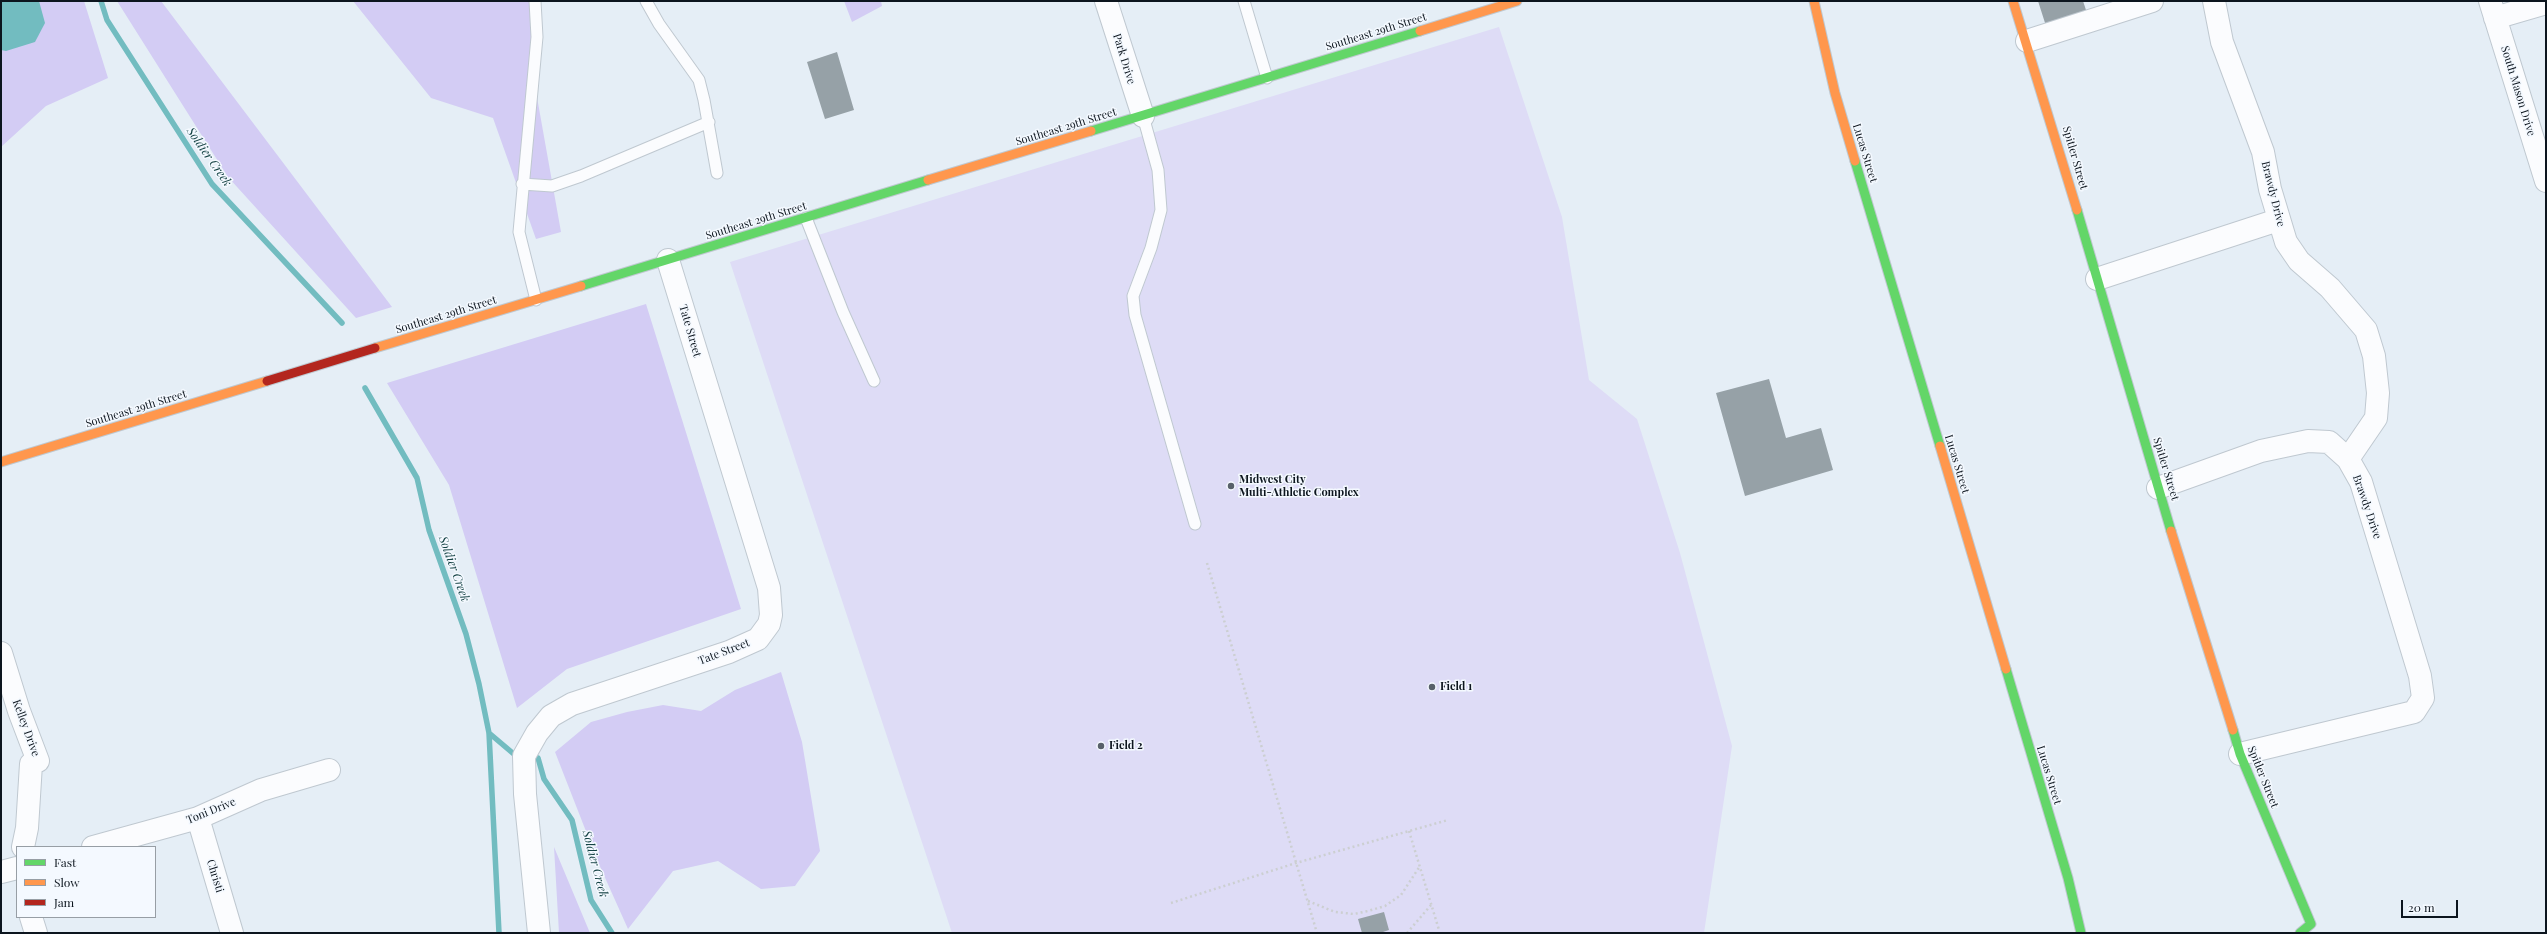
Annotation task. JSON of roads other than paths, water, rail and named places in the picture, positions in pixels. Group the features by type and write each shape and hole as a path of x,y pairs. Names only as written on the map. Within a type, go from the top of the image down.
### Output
{"street":[{"name":"Park Drive","path":"1106,1 1142,116"},
{"name":"Southeast 29th Street","path":"1,462 1517,1"},
{"name":"Lucas Street","path":"1814,1 1835,93 2068,878 2081,933"},
{"name":"Spitler Street","path":"2013,1 2028,41 2158,488 2240,754 2311,924 2300,933"},
{"path":"2028,41 2152,1"},
{"name":"Brawdy Drive","path":"2214,1 2222,42 2263,152 2278,220 2286,242 2299,262 2330,288 2366,330 2374,356 2378,393 2376,418 2348,459 2361,482 2420,676 2423,698 2414,712 2240,754"},
{"path":"2492,10 2546,3"},
{"name":"South Mason Drive","path":"2492,10 2539,132 2546,181"},
{"path":"2097,279 2278,220"},
{"name":"Tate Street","path":"539,933 526,794 524,756 537,734 551,716 572,704 729,652 758,639 769,624 771,615 769,588 668,260"},
{"path":"2158,488 2261,451 2308,440 2329,442 2348,459"},
{"name":"Kelley Drive","path":"1,653 19,711 38,761 31,764 27,828 23,846"},
{"name":"Toni Drive","path":"97,846 198,818 262,790 329,770"},
{"name":"Christi","path":"198,818 232,933"},
{"path":"1,872 16,868"},
{"path":"31,918 36,933"}],"lane":[{"path":"535,1 537,37 522,184 519,232 536,300"},
{"path":"646,1 659,24 699,80 717,173"},
{"path":"1244,1 1267,78"},
{"path":"1142,116 1158,170 1161,210 1151,248 1133,296 1135,315 1196,524"},
{"path":"522,184 552,186 574,179 708,122"},
{"path":"806,218 843,312 874,381"}],"water":[{"path":"1,1 39,1 45,23 35,42 6,51 1,50"}],"waterway":[{"name":"Soldier Creek","path":"101,1 107,20 212,184 342,323"},
{"name":"Soldier Creek","path":"365,388 417,478 429,530 466,634 479,684 489,733 499,933"},
{"name":"Soldier Creek","path":"489,733 515,755"},
{"name":"Soldier Creek","path":"538,758 544,779 572,820 591,900 612,933"}],"place":[{"name":"Midwest City Multi-Athletic Complex","path":"1231,486"},
{"name":"Field 1","path":"1432,687"},
{"name":"Field 2","path":"1101,746"}]}
